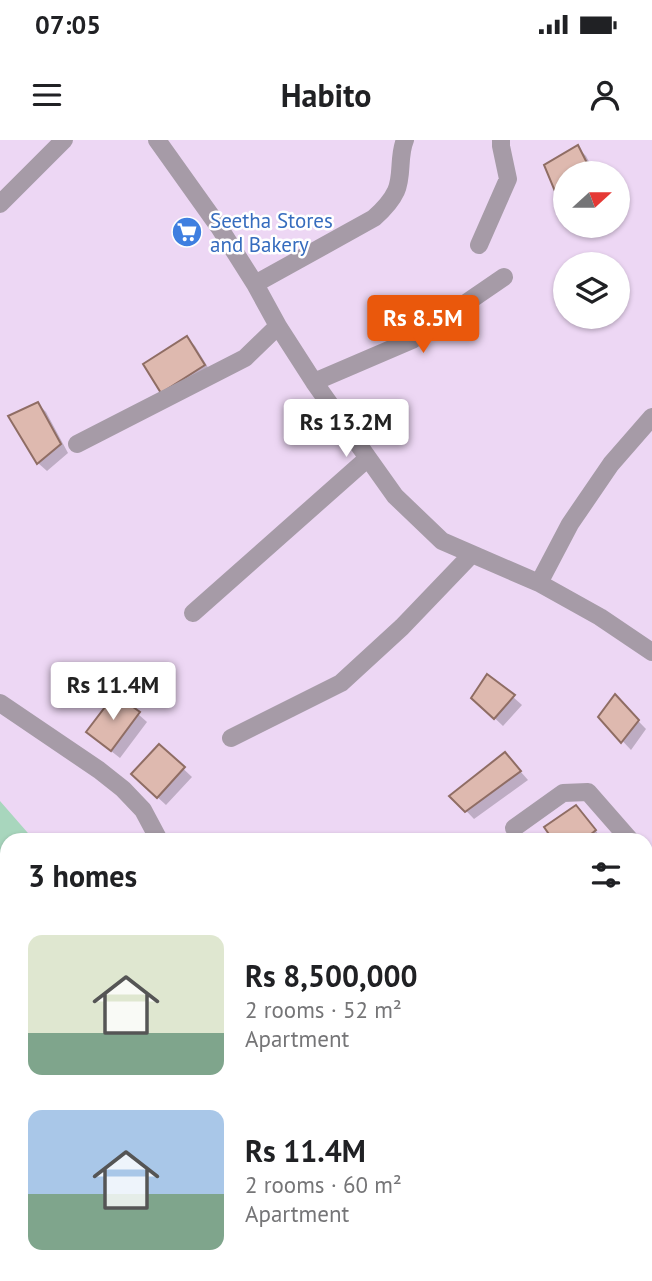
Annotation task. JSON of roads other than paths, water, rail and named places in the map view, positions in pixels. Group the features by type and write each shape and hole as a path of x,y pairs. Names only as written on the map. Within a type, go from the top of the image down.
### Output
{"street":[{"path":"0,204 64,140"},
{"path":"157,140 219,227 314,382 395,496 442,541 539,583 600,617 652,652"},
{"path":"255,284 374,218 388,205 397,189 401,149 405,140"},
{"path":"479,245 508,179 502,140"},
{"path":"314,382 412,340 504,277"},
{"path":"77,444 245,358 278,326"},
{"path":"539,583 570,524 611,464 652,417"},
{"path":"193,613 368,458"},
{"path":"231,738 341,683 402,626 472,554"},
{"path":"0,703 123,789 143,810 155,833"},
{"path":"513,828 563,793 587,792 624,833"}],"place":[{"name":"Seetha Stores and Bakery","path":"187,232"}]}
